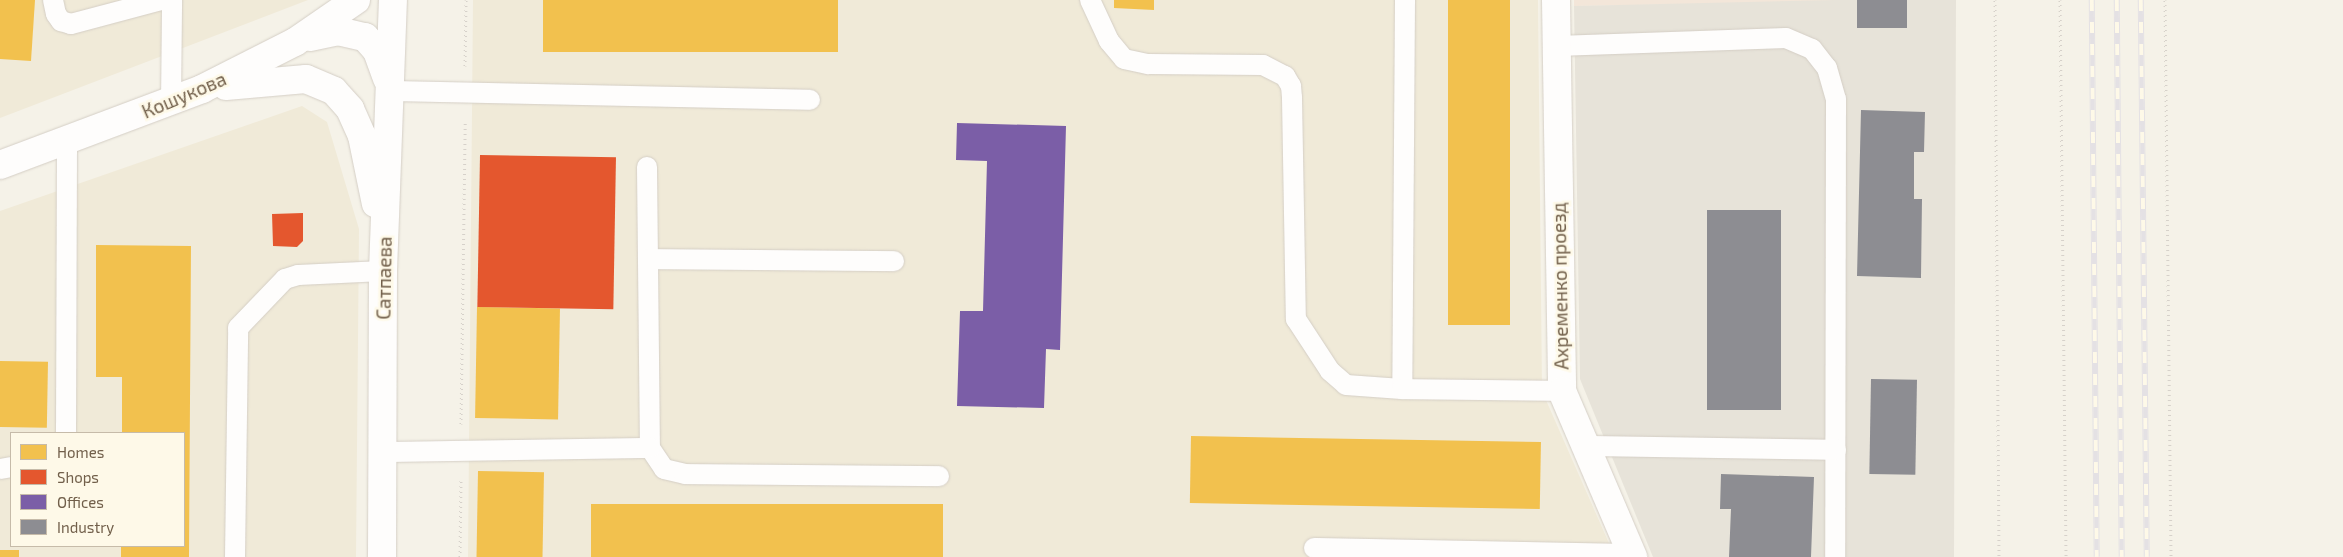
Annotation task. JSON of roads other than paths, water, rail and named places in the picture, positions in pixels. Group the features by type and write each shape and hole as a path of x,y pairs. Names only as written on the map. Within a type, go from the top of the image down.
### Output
{"street":[{"name":"Кошукова","path":"0,165 171,103 202,89 295,42 356,0"},
{"name":"Сатпаева","path":"382,557 384,260 391,91 392,0"},
{"name":"Ахременко проезд","path":"1556,0 1562,391 1632,556"},
{"path":"295,42 338,31 365,37 382,60 391,91"},
{"path":"202,89 294,78 316,81 334,91 350,109 362,136 384,260"}],"lane":[{"path":"53,0 56,14 62,21 71,24 161,0"},
{"path":"171,103 172,0"},
{"path":"1090,0 1108,41 1124,59 1142,64 1263,65 1285,76 1291,86 1292,98 1296,318 1330,371 1346,385 1402,389 1562,391"},
{"path":"1402,389 1405,0"},
{"path":"1556,46 1786,38 1800,42 1820,57 1833,82 1836,99 1835,557"},
{"path":"391,91 810,100"},
{"path":"66,432 67,140"},
{"path":"647,167 650,448 664,469 675,473 939,476"},
{"path":"648,259 894,261"},
{"path":"236,557 238,328 285,279 384,260"},
{"path":"1585,446 1836,450"},
{"path":"383,452 650,448"},
{"path":"1314,548 1632,556"}],"railway":[{"path":"2092,0 2097,557"},
{"path":"2117,0 2122,557"},
{"path":"2141,0 2147,557"}]}
